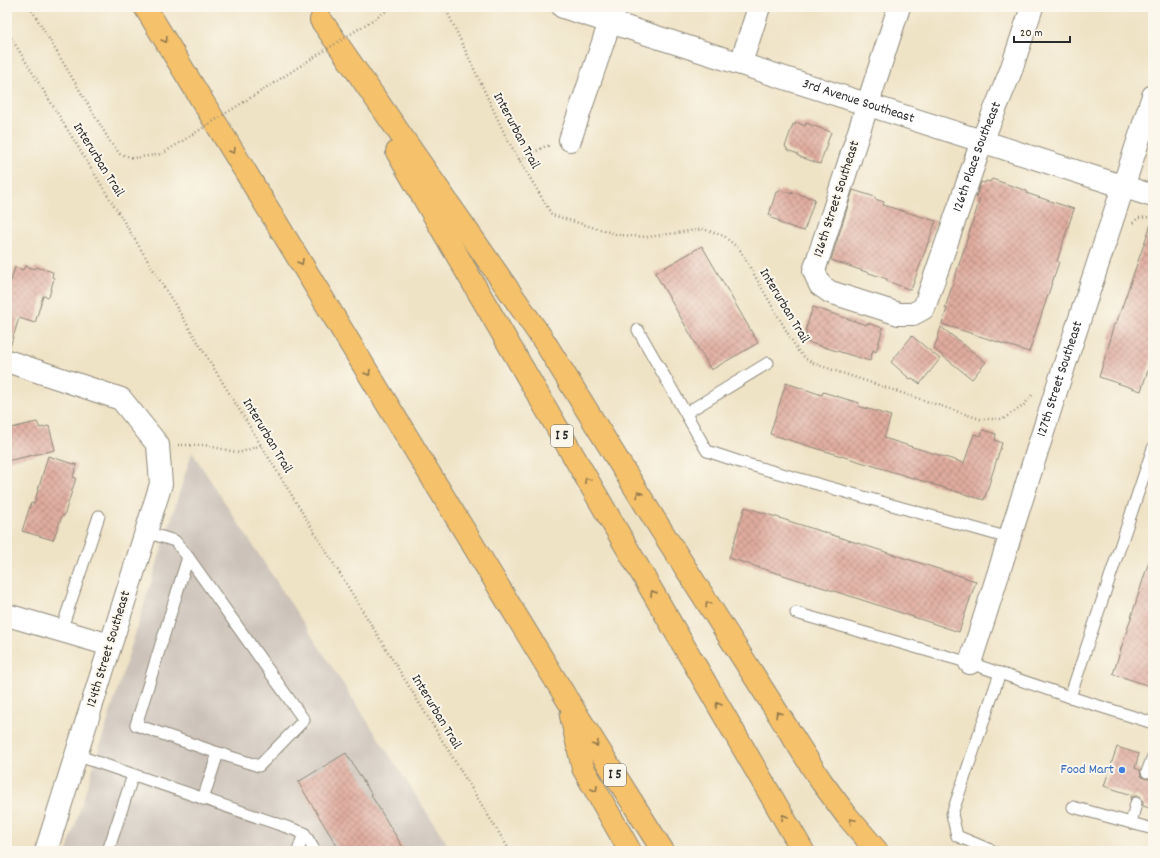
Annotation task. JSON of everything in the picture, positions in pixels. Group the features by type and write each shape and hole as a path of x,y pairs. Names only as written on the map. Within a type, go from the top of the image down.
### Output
{"highway":[{"name":"I 5","path":"145,7 567,699 663,851"},
{"name":"I 5","path":"317,13 803,851"},
{"path":"317,13 544,340 653,517 821,781 847,816 877,851"},
{"path":"567,699 583,768 630,851"}],"street":[{"name":"3rd Avenue Southeast","path":"563,7 613,15 741,63 1153,196"},
{"path":"741,63 760,7"},
{"name":"126th Street Southeast","path":"899,7 814,271 820,285 830,292 899,314 913,314 924,308"},
{"name":"126th Place Southeast","path":"924,308 982,141 1010,73 1032,7"},
{"path":"570,140 613,15"},
{"name":"127th Street Southeast","path":"970,663 1009,538 1153,96"},
{"path":"7,361 121,398 158,445"},
{"name":"124th Street Southeast","path":"46,851 161,484 158,445"},
{"path":"7,615 110,646"}],"lane":[{"path":"638,330 707,451 743,463 1009,538"},
{"path":"686,413 768,363"},
{"path":"1070,697 1153,448"},
{"path":"61,631 99,516"},
{"path":"146,532 175,541 188,557 304,720 259,766 136,725 188,557"},
{"path":"796,613 970,663 1153,723"},
{"path":"993,851 957,836 952,814 1000,673"},
{"path":"202,799 218,753"},
{"path":"76,755 304,833 315,851"},
{"path":"1148,772 1153,756"},
{"path":"108,851 133,775"},
{"path":"1131,823 1136,803"},
{"path":"1073,807 1131,823 1152,827"},
{"path":"298,851 304,833"}],"path":[{"path":"30,7 111,143 120,154 134,158 162,154 393,7"},
{"name":"Interurban Trail","path":"445,7 507,139 552,215 619,235 648,237 703,229 724,236 740,250 798,351 806,359 815,364 980,419 1003,419 1023,406 1036,391"},
{"name":"Interurban Trail","path":"7,31 510,851"},
{"path":"519,160 544,147 570,140"},
{"path":"1130,226 1138,218 1153,217"},
{"path":"158,445 205,445 239,453 261,445"}],"shaded area":[{"path":"192,452 452,851 67,851"}],"building":[{"path":"796,122 805,126 806,123 831,132 820,164 798,156 798,154 787,150 785,147 793,124 795,125"},
{"path":"992,179 1027,191 1026,193 1074,209 1057,261 1059,262 1029,352 942,324 947,308 945,308 980,199 976,197 981,182 990,182"},
{"path":"780,190 815,199 804,231 779,223 780,221 771,218 772,215 769,215 776,192 779,192"},
{"path":"853,190 875,197 875,199 884,202 883,205 936,221 911,290 887,281 887,279 831,260"},
{"path":"1151,224 1153,224 1153,355 1141,391 1099,377 1114,324 1116,324"},
{"path":"702,246 758,343 711,370 655,273"},
{"path":"25,266 35,269 36,267 53,272 52,277 54,278 49,297 43,296 35,323 19,318 10,347 7,346 7,280 11,281 15,267 23,270"},
{"path":"813,307 866,325 867,323 883,328 876,352 873,350 870,361 804,341 807,331 805,331"},
{"path":"941,327 986,362 972,379 934,349"},
{"path":"912,336 940,359 920,384 912,378 910,379 891,362"},
{"path":"786,383 822,395 823,392 859,403 858,406 891,416 884,438 964,463 974,434 981,436 983,430 996,434 995,440 1002,443 984,500 770,434"},
{"path":"37,422 40,428 49,426 55,450 7,461 7,429"},
{"path":"48,456 77,465 73,477 76,478 64,516 62,516 53,540 22,531 31,503 34,504"},
{"path":"745,507 976,581 959,632 729,558"},
{"path":"1150,558 1153,558 1153,687 1113,674"},
{"name":"Food Mart","path":"1117,747 1139,754 1135,768 1140,770 1141,776 1149,779 1153,775 1153,809 1143,806 1143,801 1138,796 1134,796 1130,800 1132,795 1104,786"},
{"path":"346,753 405,851 340,851 298,782"}],"place":[{"name":"Food Mart","path":"1122,770"}]}
